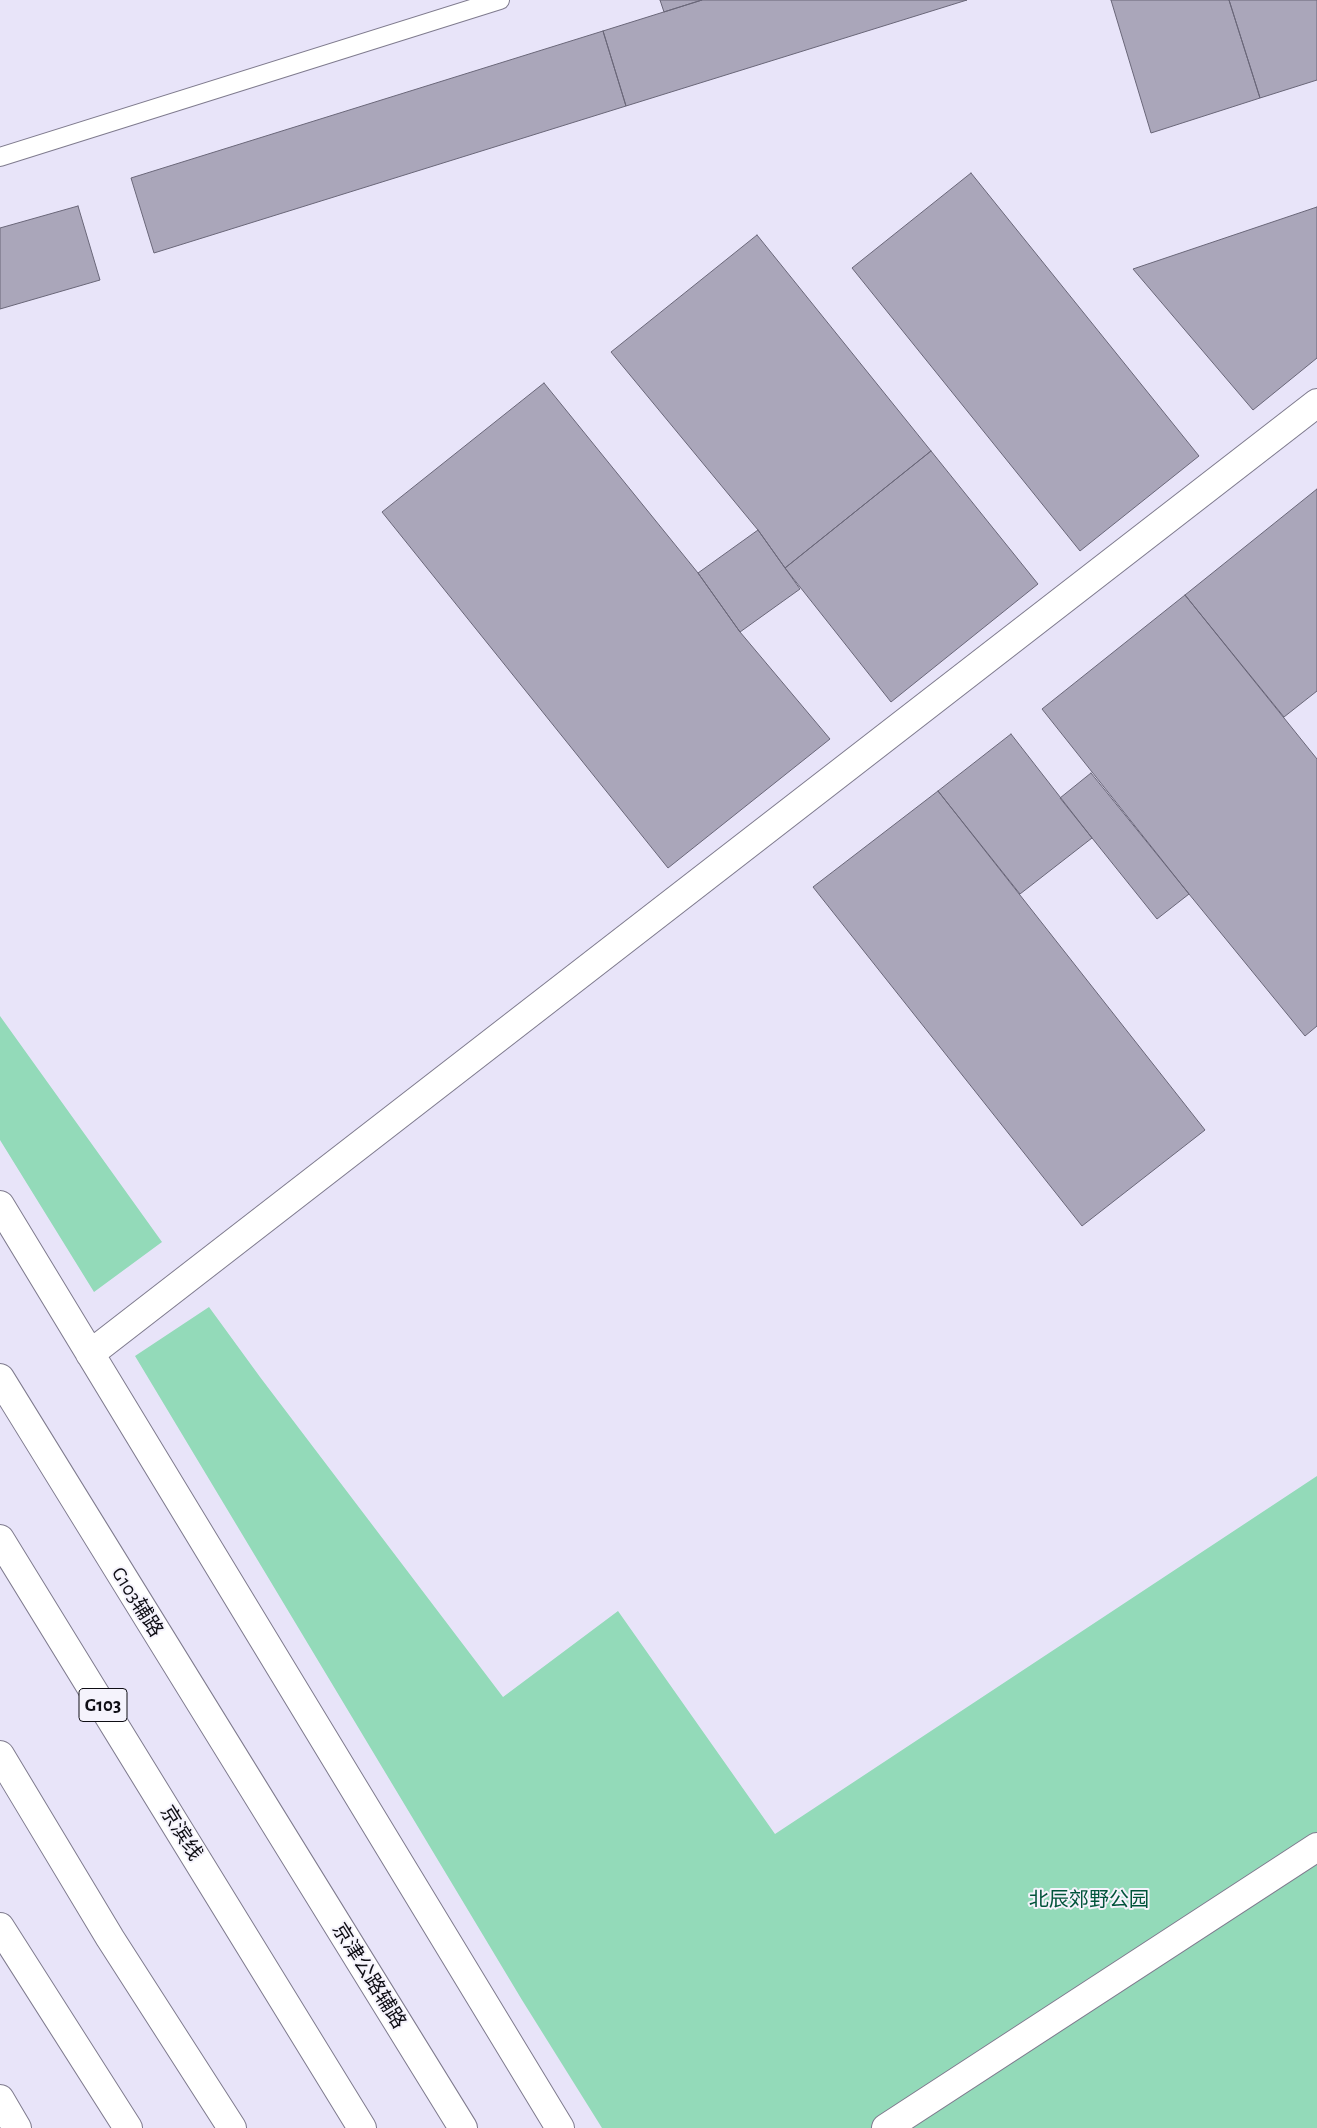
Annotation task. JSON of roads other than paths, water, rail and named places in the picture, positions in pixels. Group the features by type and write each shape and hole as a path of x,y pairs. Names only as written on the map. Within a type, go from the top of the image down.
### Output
{"main road":[{"path":"90,1354 1317,403"},
{"path":"0,1205 560,2128"},
{"name":"G103辅路","path":"0,1378 275,1825"},
{"name":"京滨线","path":"0,1539 362,2128"},
{"path":"0,1755 110,1938 232,2128"},
{"name":"京津公路辅路","path":"275,1825 463,2128"},
{"path":"886,2128 1317,1847"},
{"path":"0,1928 128,2128"},
{"path":"0,2099 17,2128"}],"lane":[{"path":"0,156 500,0"}],"park label":[{"name":"北辰郊野公园","path":"1089,1900"}]}
